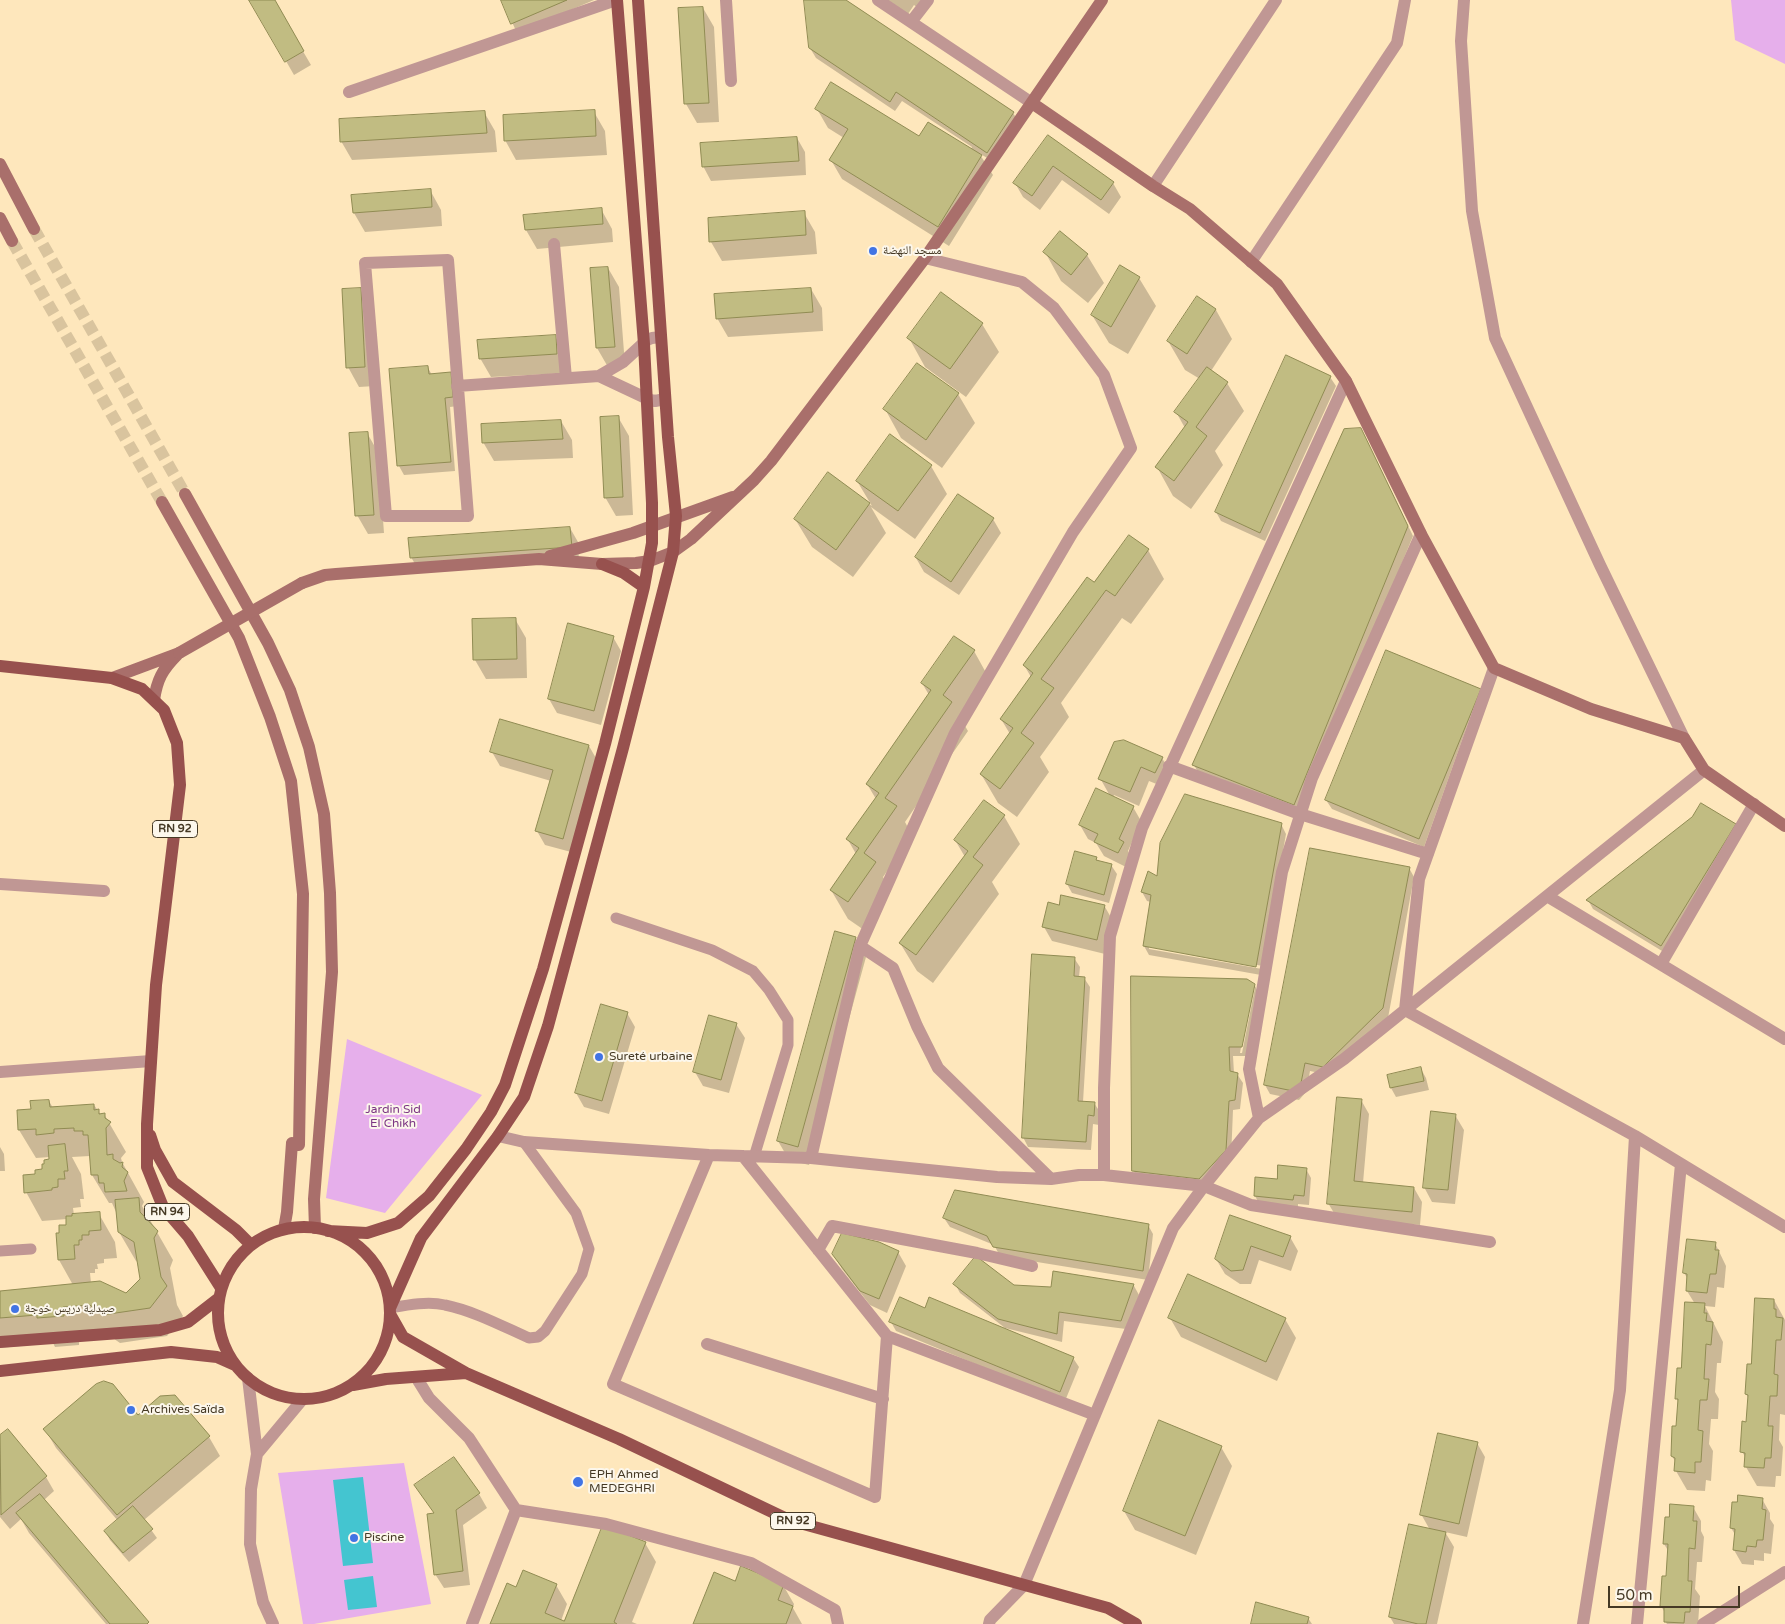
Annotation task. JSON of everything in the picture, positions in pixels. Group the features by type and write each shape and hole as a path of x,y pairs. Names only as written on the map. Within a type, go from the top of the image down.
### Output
{"main road":[{"path":"466,1373 386,1379 353,1385 328,1396 302,1400 282,1397 264,1390 248,1378 235,1365 226,1350 220,1333 218,1316 220,1293 233,1264 251,1245 284,1229 299,1227 328,1231 367,1232 398,1223 429,1196 466,1149 505,1085 543,969 605,744 650,561 652,526 644,344 616,0"},
{"path":"353,1385 373,1366 386,1341 390,1311 422,1238 498,1136 524,1097 548,1026 673,552 676,516 665,399 638,0"},
{"path":"602,564 624,573 644,587"},
{"name":"RN 92","path":"0,666 112,678 142,689 164,710 177,743 180,785 156,985 147,1124"},
{"path":"605,744 622,748"},
{"path":"543,969 562,974"},
{"name":"RN 94","path":"147,1124 155,1150 173,1182 236,1230 251,1245"},
{"name":"RN 94","path":"147,1124 147,1167 163,1207 188,1236 220,1293"},
{"path":"328,1231 352,1242 371,1260 384,1282 390,1311 403,1337 466,1373"},
{"path":"0,1342 160,1330 188,1322 220,1293"},
{"path":"0,1371 171,1352 217,1357 235,1365"},
{"name":"RN 92","path":"466,1373 619,1440 789,1520 1108,1608 1136,1624"}],"street":[{"path":"350,92 616,0"},
{"path":"726,0 731,81"},
{"path":"878,0 1190,209 1277,284 1346,381 1421,534 1494,668 1592,709 1684,738"},
{"path":"911,22 928,0"},
{"path":"112,678 178,653 302,583 325,575 539,559 602,564 636,563 650,561 673,552 691,539 772,461 925,258 1102,0"},
{"path":"1153,186 1276,0"},
{"path":"1251,262 1397,43 1405,0"},
{"path":"1464,0 1461,41 1472,211 1495,338 1600,565 1684,738 1704,770 1785,826"},
{"path":"0,164 34,229"},
{"path":"0,218 12,241"},
{"path":"554,244 566,378"},
{"path":"811,1158 860,946 956,733 1073,532 1131,448 1104,375 1054,308 1022,282 925,258"},
{"path":"448,260 457,386 468,516 386,516 365,263 448,260"},
{"path":"457,386 598,376 622,362 652,338 661,337"},
{"path":"598,376 646,398 655,401 665,399"},
{"path":"1104,1175 1104,1088 1110,936 1142,828 1346,381"},
{"path":"185,494 268,643 290,690 310,748 324,814 330,893 332,972 314,1199 314,1228"},
{"path":"539,559 612,540 737,496"},
{"path":"162,502 239,638 270,716 291,781 303,894 302,1002 299,1145 292,1143 284,1229"},
{"path":"1259,1118 1249,1069 1282,872 1312,778 1421,534"},
{"path":"154,700 156,685 164,668 178,653"},
{"path":"1405,1010 1419,878 1494,668"},
{"path":"1169,766 1300,814 1428,854"},
{"path":"989,1624 990,1620 1024,1585 1173,1228 1259,1118 1344,1059 1704,770"},
{"path":"1661,964 1754,804"},
{"path":"0,884 104,892"},
{"path":"1547,896 1785,1039"},
{"path":"860,946 893,968 916,1026 938,1068 1051,1179"},
{"path":"1405,1010 1635,1136 1785,1227"},
{"path":"0,1072 151,1061"},
{"path":"498,1136 524,1142 709,1155 811,1158 998,1177 1051,1179 1079,1175 1104,1175 1204,1186 1251,1205 1490,1242"},
{"path":"1583,1624 1620,1390 1635,1136"},
{"path":"709,1155 613,1384 875,1496 887,1336"},
{"path":"748,1156 818,1250 887,1336 1095,1414"},
{"path":"1637,1624 1681,1164"},
{"path":"818,1250 832,1226 978,1252 1032,1266"},
{"path":"707,1344 883,1399"},
{"path":"416,1377 428,1398 470,1438 516,1510 606,1524 752,1563 835,1610 838,1624"},
{"path":"248,1378 257,1454 251,1489 250,1544 263,1602 272,1624"},
{"path":"257,1454 302,1400"},
{"path":"472,1624 516,1510"},
{"path":"1703,1624 1785,1572"}],"lane":[{"path":"616,918 712,950 753,971 769,990 788,1020 788,1045 748,1156"},
{"path":"390,1311 418,1304 443,1304 468,1312 529,1338 538,1337 544,1331 582,1274 589,1249 576,1213 524,1142"},
{"path":"0,1251 31,1249"}],"green space":[{"path":"1731,0 1785,0 1785,64 1735,40"},
{"name":"Jardin Sid El Chikh","path":"347,1039 482,1095 385,1213 326,1198"},
{"name":"Piscine","path":"404,1463 431,1604 314,1624 303,1624 278,1473"}],"water":[{"path":"363,1477 373,1563 343,1566 333,1480"},
{"path":"373,1576 377,1607 348,1610 344,1580"}],"building":[{"path":"249,0 275,0 304,51 285,62"},
{"path":"501,0 567,0 511,24"},
{"path":"804,0 846,0 1014,112 987,153 896,92 890,102 809,48"},
{"path":"703,7 709,103 684,104 678,8"},
{"path":"831,82 919,136 928,122 982,155 938,227 829,160 848,129 815,109"},
{"path":"595,110 596,136 504,141 503,115"},
{"path":"485,111 487,133 340,142 339,119"},
{"path":"1048,135 1114,182 1101,200 1053,166 1032,196 1013,183"},
{"path":"797,137 799,161 702,167 700,143"},
{"path":"431,189 432,207 353,213 351,195"},
{"path":"602,208 603,224 525,230 523,215"},
{"path":"805,211 806,235 709,242 708,218"},
{"path":"1060,231 1088,254 1071,275 1043,252"},
{"path":"1120,265 1140,277 1111,327 1091,315"},
{"path":"608,267 615,347 596,348 590,268"},
{"path":"361,288 365,367 346,368 342,289"},
{"path":"811,288 813,312 716,319 714,294"},
{"path":"941,292 983,323 950,369 907,338"},
{"path":"1197,296 1216,309 1187,354 1167,341"},
{"path":"556,335 557,354 479,359 477,340"},
{"path":"1286,355 1331,376 1260,533 1215,512"},
{"path":"917,363 959,393 926,440 883,409"},
{"path":"428,366 429,374 451,372 453,397 445,398 451,462 397,466 389,369"},
{"path":"1207,367 1228,382 1196,427 1207,436 1174,481 1155,467 1188,422 1174,412"},
{"path":"619,416 623,497 604,498 600,417"},
{"path":"561,420 563,439 482,443 481,424"},
{"path":"1361,428 1408,526 1294,805 1192,765 1344,429"},
{"path":"368,432 374,515 355,516 349,433"},
{"path":"890,434 932,465 898,511 856,481"},
{"path":"828,472 870,503 836,550 794,519"},
{"path":"958,494 994,518 951,582 915,557"},
{"path":"570,527 572,547 410,558 408,538"},
{"path":"1129,535 1149,549 1115,596 1106,590 1041,679 1054,688 1021,733 1034,743 1000,789 980,774 1013,728 1000,719 1033,673 1023,665 1087,577 1094,582"},
{"path":"516,618 517,659 473,660 472,619"},
{"path":"568,623 614,636 594,711 548,699"},
{"path":"954,636 975,650 943,695 952,702 885,798 897,806 864,853 876,862 848,902 830,890 859,848 846,839 879,793 866,784 931,690 921,683"},
{"path":"1386,650 1481,689 1419,839 1325,800"},
{"path":"500,719 589,745 563,839 535,831 553,770 490,752"},
{"path":"1124,740 1163,757 1155,773 1141,767 1130,792 1098,779 1114,742"},
{"path":"1096,788 1134,806 1119,839 1124,842 1118,853 1094,842 1098,834 1079,825"},
{"path":"1185,794 1282,823 1256,967 1143,946 1151,895 1141,892 1148,871 1157,876 1160,843"},
{"path":"984,800 1005,815 973,857 983,865 916,955 899,943 968,851 954,840"},
{"path":"1701,803 1736,824 1661,946 1586,900 1692,817"},
{"path":"1310,848 1410,867 1383,1008 1323,1067 1305,1063 1301,1083 1293,1091 1264,1085"},
{"path":"1075,851 1097,857 1096,860 1112,864 1104,895 1066,884"},
{"path":"1061,895 1105,905 1097,940 1042,927 1048,902 1059,905"},
{"path":"835,931 856,937 798,1147 777,1141"},
{"path":"1032,954 1075,957 1074,976 1085,977 1078,1101 1095,1102 1094,1116 1088,1115 1086,1142 1022,1138"},
{"path":"1131,976 1247,979 1255,984 1242,1047 1229,1047 1230,1071 1238,1073 1235,1100 1229,1101 1226,1150 1199,1179 1132,1171"},
{"path":"601,1004 628,1012 602,1101 575,1093"},
{"path":"709,1015 737,1023 721,1080 693,1072"},
{"path":"1421,1067 1424,1081 1390,1088 1387,1075"},
{"path":"1337,1097 1362,1099 1354,1181 1414,1187 1412,1212 1327,1204"},
{"path":"49,1100 50,1107 94,1104 94,1110 99,1109 99,1114 105,1113 105,1118 111,1122 106,1128 107,1155 113,1154 113,1159 120,1163 123,1162 122,1167 128,1172 124,1181 127,1191 105,1192 104,1183 99,1183 98,1175 91,1175 88,1135 83,1135 83,1131 74,1131 74,1128 54,1129 54,1133 36,1135 36,1129 18,1130 17,1110 31,1109 30,1101"},
{"path":"1431,1111 1456,1114 1448,1190 1423,1188"},
{"path":"65,1144 68,1171 64,1171 65,1179 58,1179 58,1187 52,1188 52,1190 24,1193 23,1175 35,1174 35,1170 42,1169 44,1160 49,1159 48,1146"},
{"path":"1278,1165 1307,1168 1304,1196 1294,1195 1293,1200 1254,1196 1255,1177 1277,1179"},
{"path":"955,1190 1149,1224 1143,1271 993,1247 987,1236 943,1218"},
{"path":"139,1198 140,1212 158,1231 154,1238 161,1277 167,1286 150,1308 102,1315 90,1305 63,1307 64,1316 37,1318 37,1315 0,1318 0,1291 100,1281 126,1293 140,1279 134,1242 118,1232 115,1200"},
{"path":"100,1212 101,1230 89,1231 89,1235 82,1235 79,1245 74,1245 75,1259 58,1260 56,1233 59,1233 59,1225 66,1225 66,1216"},
{"path":"1230,1215 1291,1236 1283,1257 1251,1246 1243,1270 1231,1271 1215,1259"},
{"path":"842,1233 879,1242 899,1251 879,1299 860,1291 832,1254"},
{"path":"1687,1239 1716,1242 1715,1250 1719,1250 1716,1274 1710,1274 1707,1293 1686,1291 1687,1274 1683,1273"},
{"path":"976,1256 1014,1285 1051,1287 1053,1271 1134,1284 1121,1321 1059,1312 1057,1334 998,1319 953,1284"},
{"path":"1188,1274 1286,1318 1266,1362 1168,1318"},
{"path":"900,1297 925,1308 929,1297 1074,1357 1060,1392 889,1322"},
{"path":"1755,1298 1774,1299 1776,1317 1783,1318 1781,1340 1776,1340 1774,1374 1778,1375 1777,1396 1770,1396 1768,1426 1773,1426 1771,1458 1765,1458 1764,1468 1744,1467 1745,1453 1740,1452 1742,1421 1746,1422 1748,1395 1745,1394 1747,1364 1751,1364"},
{"path":"1685,1302 1705,1303 1704,1313 1707,1313 1706,1321 1713,1322 1711,1345 1706,1344 1704,1379 1709,1379 1707,1400 1700,1400 1698,1430 1703,1431 1701,1462 1695,1462 1695,1473 1674,1471 1675,1458 1671,1456 1672,1426 1676,1426 1678,1399 1675,1399 1677,1368 1681,1368"},
{"path":"104,1381 113,1384 138,1415 160,1396 175,1395 210,1436 117,1515 43,1429 96,1384"},
{"path":"1159,1420 1222,1446 1185,1536 1123,1511"},
{"path":"8,1429 47,1476 1,1515 0,1435"},
{"path":"1438,1433 1478,1442 1459,1524 1420,1515"},
{"path":"454,1457 480,1493 456,1510 463,1571 434,1575 427,1514 434,1513 414,1485"},
{"path":"40,1494 149,1622 147,1624 110,1624 16,1513"},
{"path":"1738,1495 1763,1498 1762,1509 1766,1510 1763,1540 1757,1540 1756,1547 1747,1546 1746,1552 1733,1550 1735,1529 1730,1528 1732,1502 1737,1502"},
{"path":"1670,1504 1694,1506 1693,1521 1697,1521 1695,1549 1689,1548 1688,1581 1692,1581 1690,1612 1685,1612 1684,1623 1664,1622 1664,1608 1660,1606 1662,1576 1666,1576 1668,1544 1663,1544 1665,1517 1669,1517"},
{"path":"133,1506 153,1529 123,1553 104,1531"},
{"path":"1409,1524 1446,1532 1426,1624 1389,1617"},
{"path":"603,1525 646,1542 614,1622 617,1624 490,1624 507,1583 516,1587 523,1570 557,1584 545,1613 564,1621"},
{"path":"741,1566 784,1584 778,1600 793,1606 786,1624 693,1624 714,1572 735,1581"},
{"path":"1256,1602 1309,1617 1307,1624 1251,1624"}],"tunnel":[{"path":"34,229 185,494"},
{"path":"12,241 162,502"}],"place":[{"name":"مسجد النهضة","path":"873,251"},
{"name":"Sureté urbaine","path":"599,1057"},
{"name":"صيدلية دريس خوجة","path":"15,1309"},
{"name":"Archives Saïda","path":"131,1410"},
{"name":"EPH Ahmed MEDEGHRI","path":"578,1482"},
{"name":"Piscine","path":"354,1538"}]}
